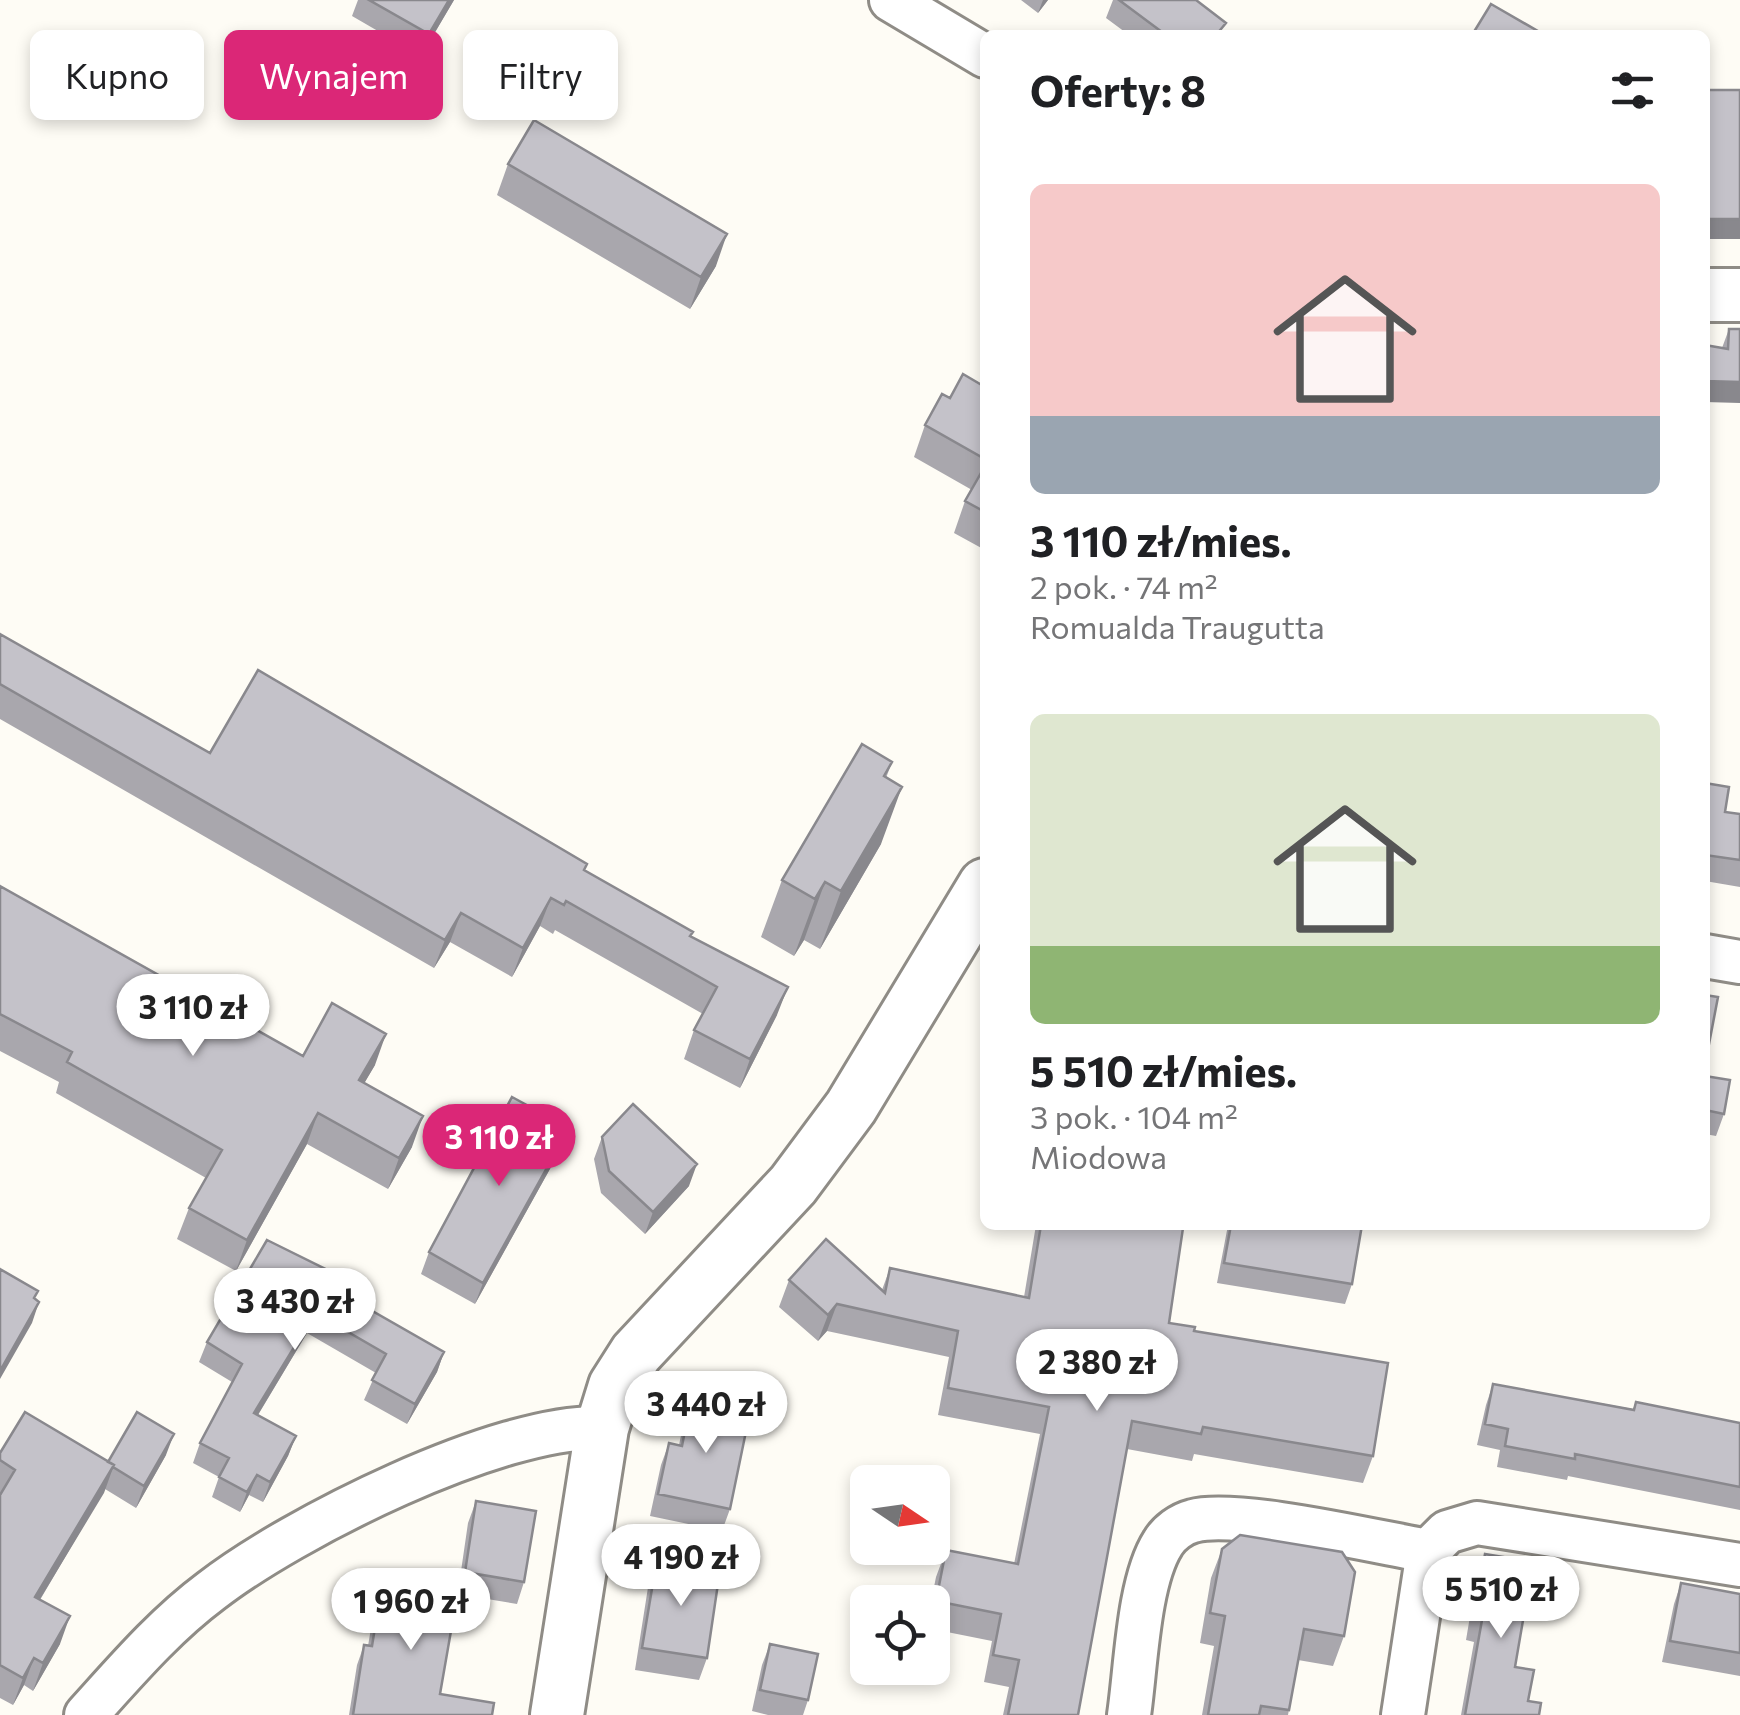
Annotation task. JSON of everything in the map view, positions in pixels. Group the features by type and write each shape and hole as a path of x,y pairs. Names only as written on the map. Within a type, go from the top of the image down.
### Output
{"street":[{"path":"891,0 980,53"},
{"path":"1710,295 1740,295"},
{"path":"557,1715 602,1428 615,1386 636,1353 793,1185 851,1107 980,893"},
{"path":"1710,957 1740,962"},
{"path":"86,1715 166,1630 252,1560 374,1498 493,1446 551,1430 602,1428"},
{"path":"1128,1715 1152,1572 1163,1542 1177,1528 1194,1520 1239,1520 1428,1551"},
{"path":"1402,1715 1428,1551 1447,1532 1477,1523 1740,1566"}],"building":[{"path":"369,0 449,0 431,30 422,30"},
{"path":"1119,0 1196,0 1226,23 1220,30 1159,30"},
{"path":"1491,4 1536,30 1475,30"},
{"path":"1710,90 1740,90 1740,219 1710,219"},
{"path":"534,120 727,234 701,277 508,164"},
{"path":"1729,329 1740,329 1740,382 1710,381 1710,346 1728,349"},
{"path":"963,374 980,384 980,456 925,425 942,394 950,398"},
{"path":"980,475 980,509 965,501"},
{"path":"0,634 210,753 258,670 587,864 584,870 693,932 690,936 788,987 750,1059 694,1030 717,987 566,901 564,905 551,898 523,948 461,913 445,940 0,684"},
{"path":"862,744 892,762 884,776 902,787 841,891 825,882 815,899 782,880"},
{"path":"1710,784 1729,787 1725,812 1740,814 1740,860 1710,856"},
{"path":"0,886 303,1056 332,1003 386,1034 359,1080 423,1116 399,1158 318,1113 247,1240 189,1208 222,1150 67,1062 72,1052 0,1014"},
{"path":"1710,996 1718,997 1710,1039"},
{"path":"1710,1077 1730,1080 1724,1114 1710,1111"},
{"path":"512,1097 569,1128 483,1283 429,1252"},
{"path":"633,1104 697,1164 653,1212 609,1171 602,1137"},
{"path":"1040,1230 1183,1230 1169,1323 1195,1327 1194,1331 1388,1363 1373,1456 1203,1427 1201,1434 1132,1421 1078,1715 1008,1715 1019,1660 993,1655 1001,1614 950,1604 950,1585 939,1585 943,1565 950,1565 950,1551 1018,1564 1049,1407 948,1388 958,1331 837,1304 828,1315 789,1280 826,1239 885,1293 890,1268 1029,1298"},
{"path":"1230,1230 1361,1230 1352,1284 1224,1263"},
{"path":"267,1240 370,1291 362,1305 444,1352 415,1404 372,1380 386,1354 315,1313 254,1413 296,1436 270,1482 257,1475 247,1492 219,1477 229,1458 200,1443 242,1364 207,1342"},
{"path":"0,1269 38,1291 34,1298 39,1302 0,1371"},
{"path":"1493,1384 1634,1410 1636,1402 1740,1423 1740,1487 1575,1454 1575,1459 1505,1446 1508,1429 1485,1424"},
{"path":"691,1400 750,1412 730,1509 658,1494 669,1443 682,1446"},
{"path":"25,1412 114,1465 35,1597 70,1616 43,1663 34,1658 23,1678 0,1665 0,1495 15,1470 0,1460 0,1453"},
{"path":"137,1412 174,1434 144,1486 108,1462"},
{"path":"476,1501 536,1511 524,1582 465,1572"},
{"path":"1240,1535 1342,1552 1355,1572 1344,1636 1304,1629 1289,1710 1261,1706 1259,1715 1208,1715 1225,1616 1210,1613 1222,1549"},
{"path":"1485,1554 1533,1562 1515,1667 1534,1670 1528,1701 1541,1703 1539,1715 1465,1715 1482,1620 1474,1619"},
{"path":"657,1559 720,1570 707,1658 642,1648"},
{"path":"384,1572 459,1585 440,1694 494,1703 492,1715 353,1715 364,1645 372,1646"},
{"path":"1681,1583 1740,1594 1740,1653 1670,1641"},
{"path":"770,1644 818,1654 808,1700 760,1690"}]}
